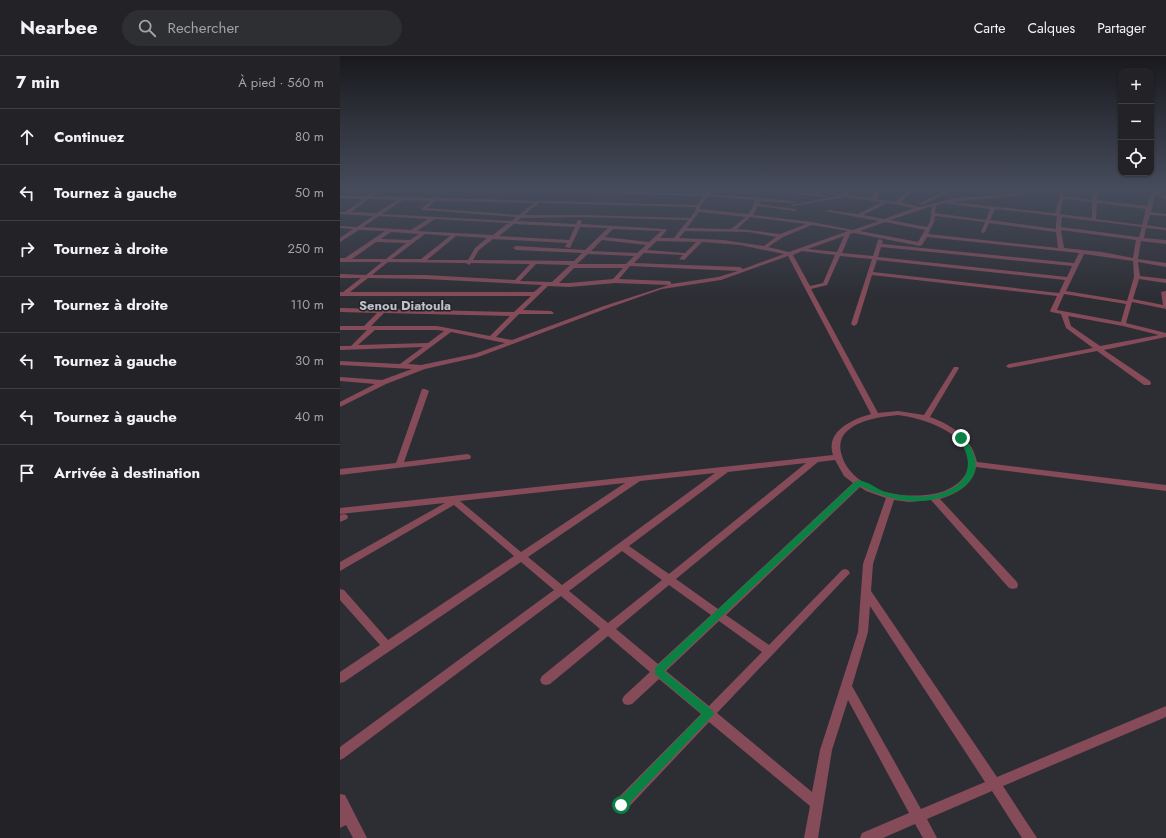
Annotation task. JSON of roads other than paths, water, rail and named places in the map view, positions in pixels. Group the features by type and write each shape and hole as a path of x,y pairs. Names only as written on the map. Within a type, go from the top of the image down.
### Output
{"street":[{"path":"340,240 366,224"},
{"path":"414,231 425,224"},
{"path":"469,263 477,249 510,224"},
{"path":"545,224 666,230 628,265 615,281"},
{"path":"638,228 640,224"},
{"path":"675,240 686,224"},
{"path":"733,230 740,224"},
{"path":"766,246 781,236 808,224"},
{"path":"818,224 851,232 920,244 931,224"},
{"path":"340,276 456,278 569,285 615,281 680,284 719,279 873,224"},
{"path":"903,224 929,229"},
{"path":"983,232 986,224"},
{"path":"1009,224 1166,242"},
{"path":"1059,224 1061,250"},
{"path":"1134,224 1166,229"},
{"path":"566,250 578,226"},
{"path":"1124,324 1137,277 1135,259 1145,226"},
{"path":"340,227 570,242"},
{"path":"554,284 612,227"},
{"path":"683,229 749,231 781,236"},
{"path":"343,260 390,230"},
{"path":"342,295 424,232"},
{"path":"808,288 825,284 838,254 851,232"},
{"path":"422,261 455,234"},
{"path":"925,235 1082,252 1166,265"},
{"path":"854,324 881,237"},
{"path":"600,238 650,244"},
{"path":"655,239 702,240 766,246 790,254 875,414"},
{"path":"376,240 411,242"},
{"path":"677,266 685,254 702,240"},
{"path":"878,244 1076,265"},
{"path":"516,248 685,254"},
{"path":"800,250 1069,279"},
{"path":"1082,252 1053,311 1124,324 1166,335"},
{"path":"343,260 677,266 743,270"},
{"path":"517,281 534,263"},
{"path":"456,278 462,273"},
{"path":"869,273 1166,307 1164,292"},
{"path":"1137,277 1166,281"},
{"path":"491,338 547,283"},
{"path":"340,405 383,382 423,367 476,356 606,307 680,284"},
{"path":"342,295 536,294"},
{"path":"340,310 551,314"},
{"path":"352,348 370,328 382,311"},
{"path":"1064,313 1068,327 1147,384"},
{"path":"340,328 437,328 512,342"},
{"path":"402,366 450,330"},
{"path":"1009,366 1166,335"},
{"path":"340,348 430,345"},
{"path":"340,363 423,367"},
{"path":"926,418 956,368"},
{"path":"340,379 383,382"},
{"path":"399,465 425,391"},
{"path":"898,413 926,418 944,426 961,438 969,448 973,464 970,475 963,484 951,492 933,497 910,498 892,496 874,490 859,482 847,473 837,457 836,446 842,432 856,421 875,414 898,413"},
{"path":"340,472 467,457"},
{"path":"341,515 454,500 837,457"},
{"path":"546,680 815,459"},
{"path":"973,464 1166,488"},
{"path":"340,754 726,469"},
{"path":"340,678 638,479"},
{"path":"628,700 859,482"},
{"path":"811,838 826,750 863,632 868,564 892,496"},
{"path":"933,497 1014,585"},
{"path":"454,500 817,804"},
{"path":"340,567 454,500"},
{"path":"622,546 769,651"},
{"path":"621,805 845,573"},
{"path":"866,592 1030,838"},
{"path":"340,593 387,646"},
{"path":"846,686 930,838"},
{"path":"867,838 1166,711"},
{"path":"340,800 344,818 360,838"}],"district":[{"name":"Senou Diatoula","path":"405,305"}]}
